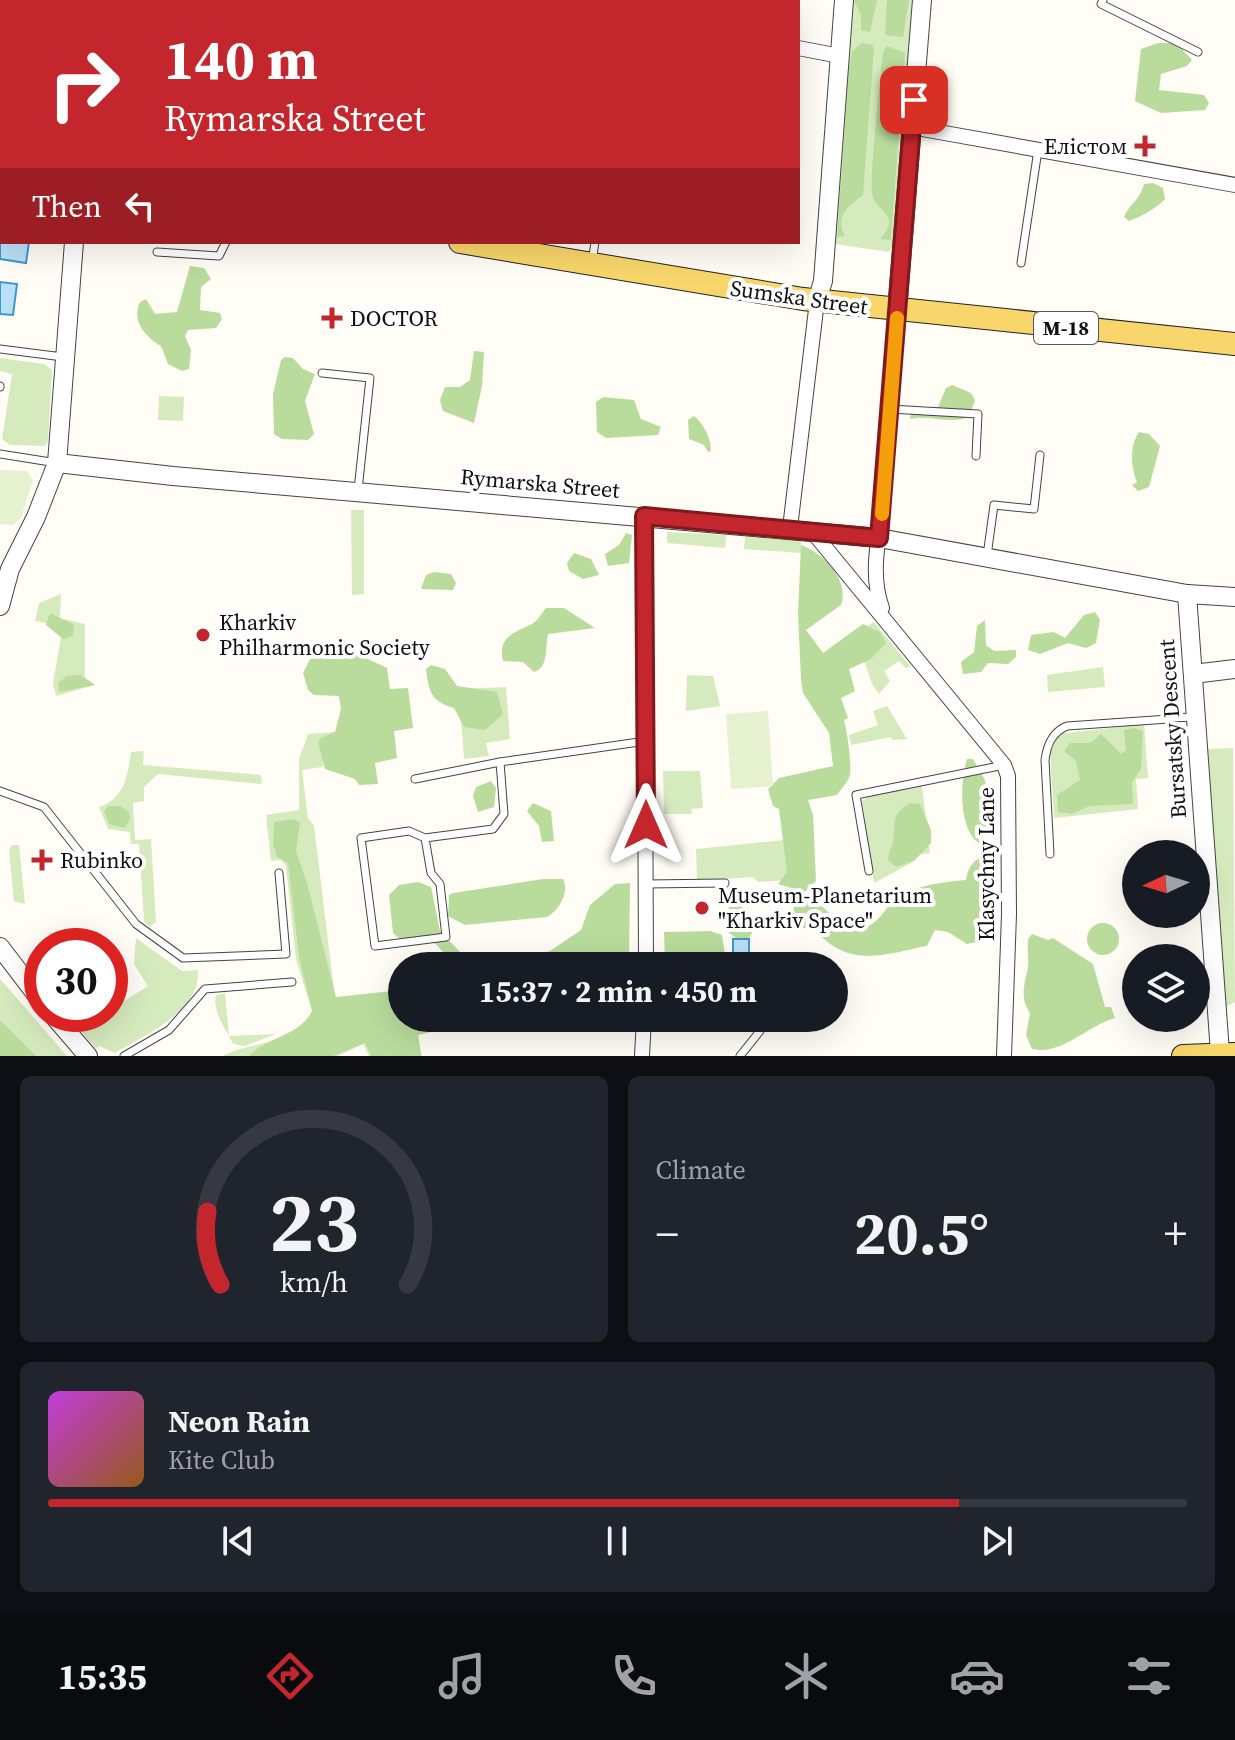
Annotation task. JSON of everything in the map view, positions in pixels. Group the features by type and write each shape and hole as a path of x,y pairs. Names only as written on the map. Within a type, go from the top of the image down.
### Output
{"main road":[{"name":"Sumska Street","path":"476,244 556,254 594,253 817,301 1235,344"},
{"path":"1183,1056 1225,1054"}],"street":[{"path":"790,528 817,301 823,281 844,0"},
{"path":"897,311 922,0"},
{"path":"800,48 840,56"},
{"path":"911,127 1235,185"},
{"path":"0,606 10,569 36,517 57,463 74,244"},
{"name":"Klasychny Lane","path":"886,619 875,590 874,563 879,538 897,311"},
{"name":"Rymarska Street","path":"57,463 810,530 987,556 1187,594 1235,597"},
{"path":"644,516 646,952"},
{"name":"Klasychny Lane","path":"810,530 1004,765 1010,796 1004,1056"},
{"name":"Bursatsky Descent","path":"1187,594 1225,1054"},
{"path":"1193,674 1235,669"},
{"path":"0,947 24,978"},
{"path":"67,1032 88,1056"},
{"path":"642,1056 643,1032"}],"lane":[{"path":"1103,0 1101,4 1198,52"},
{"path":"1021,263 1038,150"},
{"path":"157,252 219,256 225,244"},
{"path":"0,349 65,357"},
{"path":"322,373 370,378 358,492"},
{"path":"889,409 978,414 976,456"},
{"path":"0,454 57,463"},
{"path":"987,556 994,505 1034,509 1040,455"},
{"path":"1050,854 1045,760 1047,747 1058,730 1067,726 1195,717"},
{"path":"415,779 500,762 646,741"},
{"path":"425,838 431,873 440,884 446,937 375,946 361,838 409,831 425,838 493,829 499,824 505,802 500,762"},
{"path":"869,871 856,795 1004,765"},
{"path":"0,791 44,807 136,924 183,958 286,954 279,873"},
{"path":"646,884 725,883"},
{"path":"124,1056 169,1030 205,989 292,982"},
{"path":"740,1056 759,1032"}],"green space":[{"path":"852,0 912,0 895,244 889,252 835,244"},
{"path":"854,0 877,0 870,32 861,30 861,15"},
{"path":"887,0 909,0 903,37 885,35"},
{"path":"862,43 873,45 874,49 863,195 845,211 841,222 845,236 837,237 849,70 852,51"},
{"path":"1158,43 1176,43 1192,60 1187,66 1161,74 1159,90 1204,95 1209,103 1205,110 1161,113 1135,101 1141,49"},
{"path":"887,46 905,53 891,240 880,239 889,220 873,197 872,188 883,52"},
{"path":"1153,183 1163,188 1165,199 1129,221 1124,217 1144,184"},
{"path":"190,266 204,268 211,279 201,287 200,310 220,313 222,319 216,328 188,330 185,336 191,350 189,369 182,371 168,364 161,346 145,333 137,315 140,302 146,299 155,314 177,312"},
{"path":"474,351 484,352 482,386 474,423 443,411 440,400 445,387 460,387 470,380"},
{"path":"0,358 44,364 52,370 48,441 45,446 10,445 2,439 12,374 0,371"},
{"path":"293,358 303,369 315,374 305,401 314,434 308,440 282,439 274,434 273,394 281,360"},
{"path":"952,385 971,393 975,400 969,417 954,420 910,419 912,408 938,407 946,388"},
{"path":"159,396 184,397 183,421 158,420"},
{"path":"603,397 634,400 641,419 661,427 658,435 606,438 597,432 596,402"},
{"path":"694,416 706,432 711,451 689,439 688,420"},
{"path":"1139,432 1149,434 1160,446 1149,487 1138,491 1132,485 1137,482 1132,457"},
{"path":"0,470 27,471 33,480 21,518 13,525 0,524"},
{"path":"351,510 364,510 364,594 352,595"},
{"path":"667,532 726,535 725,548 667,543"},
{"path":"626,533 632,535 629,563 608,566 605,554 619,545"},
{"path":"745,537 801,540 801,553 744,549"},
{"path":"801,545 826,561 842,586 841,605 806,630 823,653 863,624 880,632 886,643 871,659 849,669 855,691 841,698 848,718 844,720 850,774 837,795 808,800 813,815 816,881 803,894 846,927 862,928 876,921 900,895 932,884 966,880 974,862 991,856 991,933 986,940 967,944 948,932 935,930 927,946 869,956 846,952 797,923 791,888 778,884 787,872 779,809 773,806 768,789 779,778 833,766 829,733 803,693 798,613"},
{"path":"574,553 591,559 599,575 583,579 569,571 567,563"},
{"path":"434,572 451,574 456,583 453,590 421,589 426,575"},
{"path":"61,594 60,618 85,624 85,679 95,685 56,696 53,683 63,626 35,621 39,603"},
{"path":"546,608 564,608 595,628 548,634 544,662 534,672 523,662 503,661 505,640 534,623"},
{"path":"1095,612 1100,620 1096,643 1086,648 1068,643 1040,654 1028,650 1031,635 1054,632 1065,638 1084,615"},
{"path":"50,613 74,625 73,636 63,639 46,625"},
{"path":"985,620 986,645 994,651 1016,650 1016,657 1008,664 988,663 981,672 963,674 961,662 974,652 977,626"},
{"path":"874,622 911,667 905,668 899,661 884,671 890,681 879,694 872,684 855,634"},
{"path":"328,654 357,654 387,668 390,689 408,688 413,728 394,731 397,758 375,763 378,784 359,785 355,779 325,769 318,743 321,738 335,732 341,709 339,696 314,695 308,690 303,673 310,659"},
{"path":"431,665 445,669 457,686 497,692 503,714 485,730 464,727 454,708 440,702 432,694 426,669"},
{"path":"1103,667 1105,687 1048,692 1047,675"},
{"path":"81,675 95,685 59,692 58,683 67,676"},
{"path":"687,675 713,676 720,706 686,711"},
{"path":"506,687 510,739 486,743 489,756 464,759 459,689"},
{"path":"887,706 907,739 892,740 891,737 851,745 849,735 878,725 873,711"},
{"path":"768,711 773,786 731,789 726,714"},
{"path":"1144,724 1148,778 1136,779 1138,809 1054,818 1050,753 1058,734"},
{"path":"1134,728 1143,731 1141,769 1132,782 1133,804 1089,806 1072,814 1058,812 1057,795 1080,780 1076,761 1064,751 1070,743 1090,743 1101,734 1121,754 1126,750 1124,730"},
{"path":"335,732 322,767 302,770 308,818 314,826 335,998 388,1014 388,1032 431,1032 418,1035 422,1056 369,1056 363,1044 338,1056 223,1056 283,1037 294,1031 312,1011 296,959 286,866 281,860 271,861 266,815 299,810 299,759 308,734"},
{"path":"1233,748 1235,1002 1225,1007 1208,749"},
{"path":"144,751 143,765 261,775 262,784 158,774 144,787 144,801 133,803 135,840 151,839 156,922 149,927 144,921 139,844 131,844 130,832 108,829 99,807 114,798 123,786 131,752"},
{"path":"967,759 973,759 985,780 991,829 980,844 973,837 964,817 962,792"},
{"path":"663,771 700,771 703,808 691,809 692,814 664,814"},
{"path":"491,781 496,788 494,807 478,812 473,796 476,787"},
{"path":"922,786 930,853 910,856 911,863 874,883 862,801 869,796"},
{"path":"533,803 551,811 554,841 542,842 539,826 527,811"},
{"path":"910,803 920,804 931,830 931,843 914,861 896,867 888,860 895,819 899,811"},
{"path":"108,806 120,806 129,812 130,818 125,828 109,824 104,811"},
{"path":"294,819 300,823 296,851 336,997 388,991 388,1032 430,1032 418,1035 421,1056 371,1056 365,1043 333,1056 249,1056 300,1026 312,1011 299,957 288,863 277,857 273,844 274,822"},
{"path":"784,840 788,880 758,882 754,877 697,881 696,849"},
{"path":"12,845 19,845 25,904 14,901 9,850"},
{"path":"543,879 563,879 565,884 562,900 547,917 465,925 448,916 449,895 453,893"},
{"path":"418,882 431,887 440,931 460,952 443,952 431,939 400,939 393,933 389,895 399,885"},
{"path":"630,883 629,952 546,952 581,930 590,905 615,884"},
{"path":"730,886 755,928 749,938 736,938 728,932 729,899 721,888"},
{"path":"1103,923 1114,928 1119,939 1114,950 1103,955 1092,950 1087,939 1092,928"},
{"path":"710,931 722,935 725,952 665,952 664,932"},
{"path":"1032,934 1048,940 1053,938 1093,964 1105,1007 1111,1007 1115,1018 1054,1048 1032,1049 1026,1035 1030,1013 1024,985 1028,967 1028,939"},
{"path":"136,938 182,971 198,970 197,985 181,1010 155,1029 115,1053 99,1046 96,1049 82,1032 128,1032 128,999 148,986 134,964"},
{"path":"0,979 24,1006 24,1032 46,1032 67,1056 0,1056"},
{"path":"225,993 229,1036 276,1034 245,1046 233,1044 220,1020 216,1008 216,995"},
{"path":"0,1020 36,1056 0,1056"}],"water":[{"path":"0,244 29,244 26,263 0,259"},
{"path":"0,282 17,284 13,315 0,314"},
{"path":"733,939 749,939 749,952 733,952"}],"slow traffic":[{"path":"882,514 897,318"}],"place":[{"name":"Елістом","path":"1145,146"},
{"name":"DOCTOR","path":"332,318"},
{"name":"Kharkiv Philharmonic Society","path":"203,635"},
{"name":"Rubinko","path":"42,860"},
{"name":"Museum-Planetarium \"Kharkiv Space\"","path":"702,908"}],"route":[{"path":"646,825 644,516 879,538 914,100"}]}
